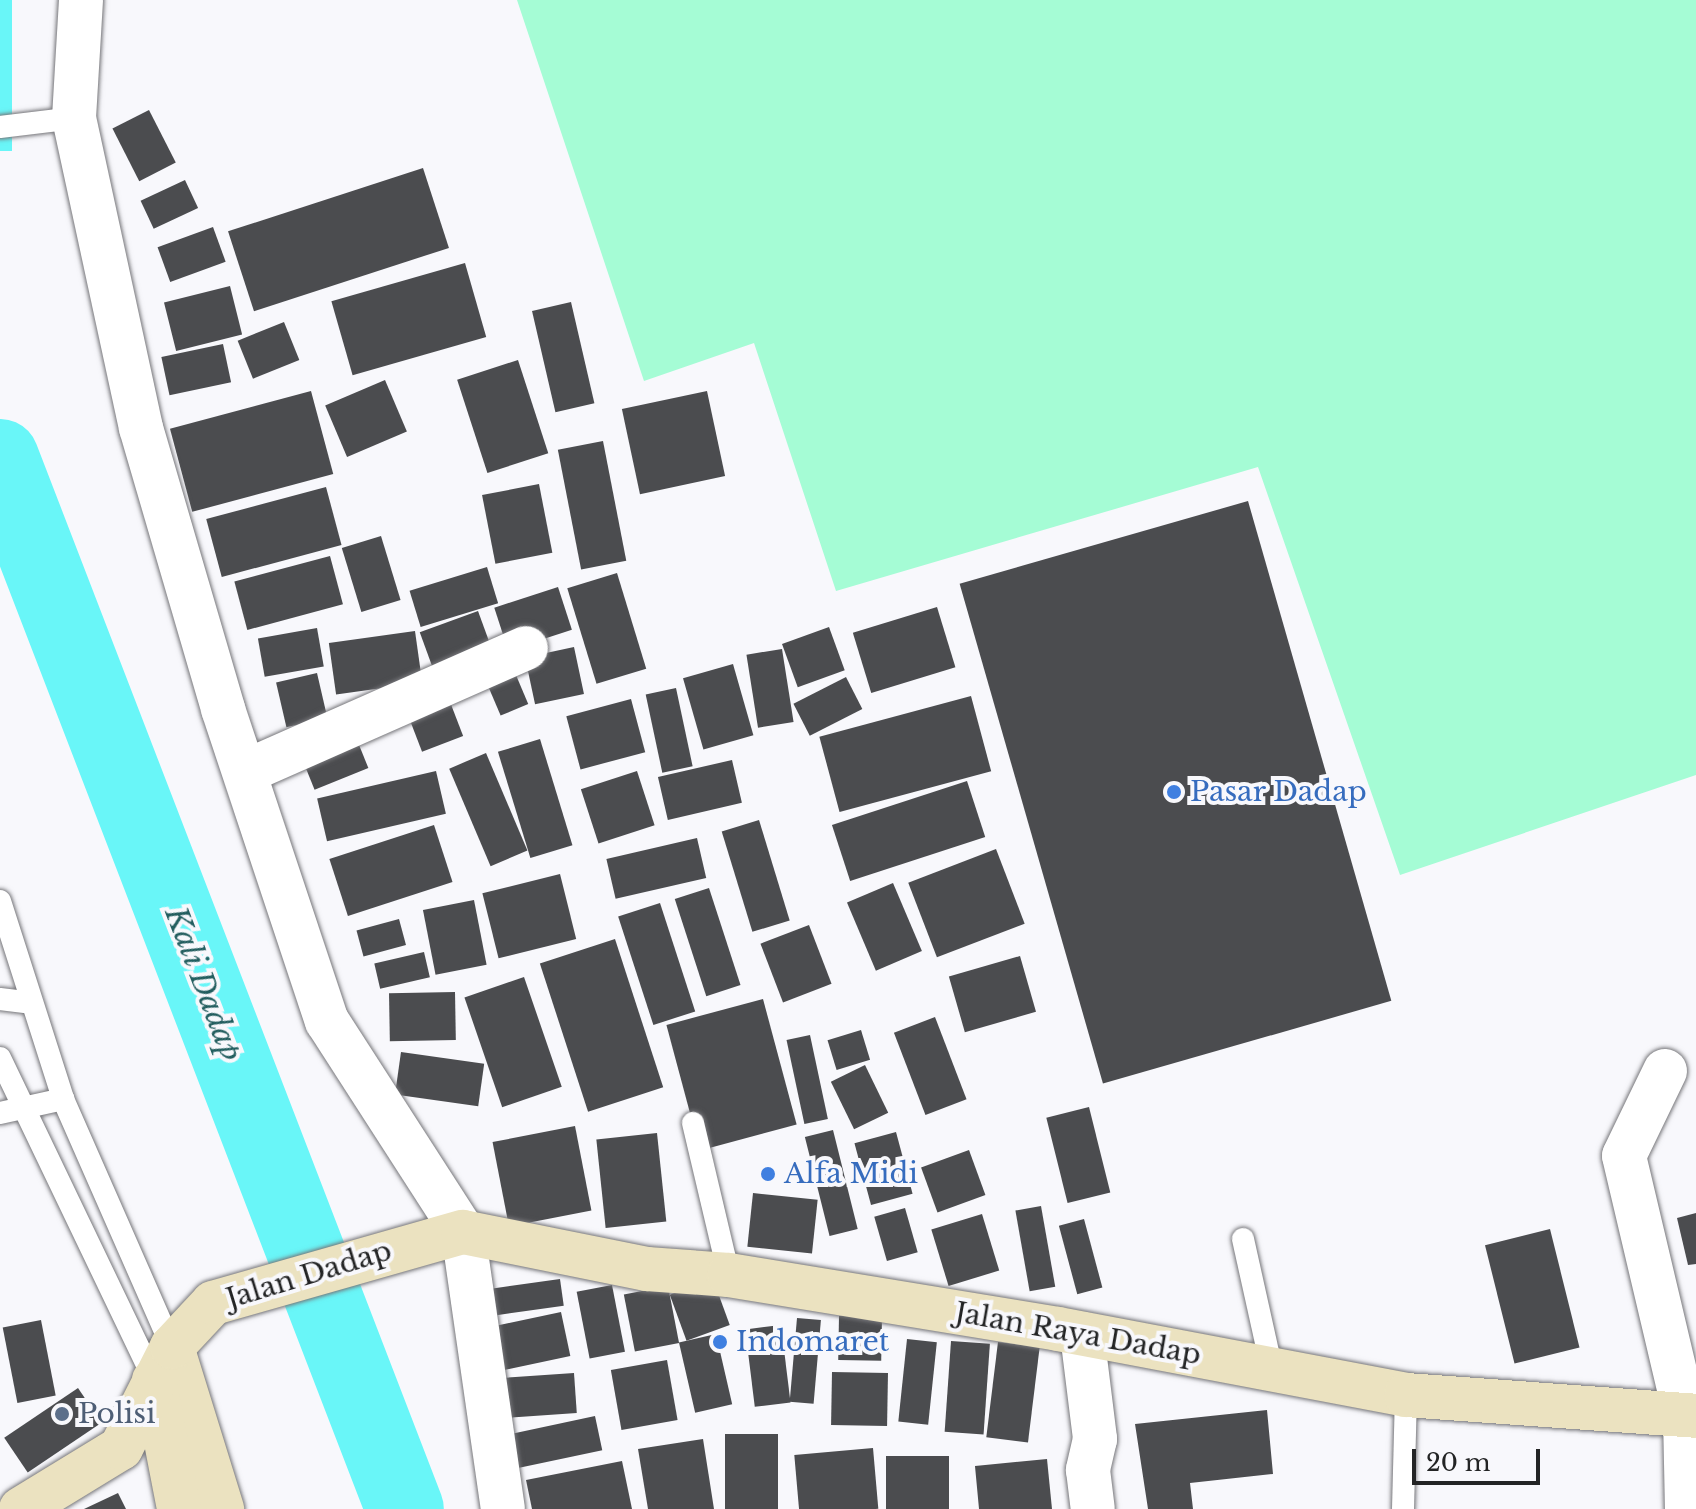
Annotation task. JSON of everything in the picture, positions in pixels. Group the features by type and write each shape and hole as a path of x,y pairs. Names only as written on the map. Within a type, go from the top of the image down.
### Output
{"main road":[{"name":"Jalan Raya Dadap","path":"449,1235 647,1269 729,1275 1070,1331 1406,1395 1691,1416"},
{"name":"Jalan Dadap","path":"163,1364 213,1303 449,1235"},
{"path":"21,1509 121,1448 163,1364"},
{"path":"163,1364 179,1509"},
{"path":"163,1364 222,1509"}],"street":[{"path":"81,0 62,120 141,428 245,772 327,1021 449,1235 503,1509"},
{"path":"245,772 526,648"},
{"path":"1665,1071 1624,1156 1691,1416 1687,1509"},
{"path":"1070,1331 1072,1441 1090,1489"}],"lane":[{"path":"0,127 62,120"},
{"path":"0,901 63,1099 163,1364"},
{"path":"0,999 31,1003"},
{"path":"0,1058 10,1111 163,1364"},
{"path":"10,1111 63,1099"},
{"path":"693,1123 729,1275"},
{"path":"1243,1239 1272,1370"},
{"path":"1403,1509 1406,1395"}],"green space":[{"path":"517,0 1696,0 1696,775 1400,875 1258,467 836,591 754,343 644,381"}],"water":[{"path":"0,0 12,0 12,151 0,151"}],"building":[{"path":"149,110 176,163 139,181 112,129"},
{"path":"423,168 449,248 254,311 228,231"},
{"path":"185,180 198,208 154,229 141,201"},
{"path":"213,227 226,262 170,282 158,247"},
{"path":"465,263 486,337 353,375 331,301"},
{"path":"230,286 242,335 176,351 164,302"},
{"path":"571,302 594,403 555,412 532,311"},
{"path":"284,322 299,360 253,379 238,341"},
{"path":"223,344 231,382 169,395 161,357"},
{"path":"518,360 548,453 487,473 457,380"},
{"path":"385,380 407,432 347,457 325,405"},
{"path":"311,391 333,474 192,512 170,429"},
{"path":"707,391 725,476 640,494 622,409"},
{"path":"603,441 626,561 581,570 558,450"},
{"path":"539,484 552,553 495,564 482,495"},
{"path":"326,487 342,545 222,577 206,519"},
{"name":"Pasar Dadap","path":"1248,501 1391,1001 1103,1084 960,584"},
{"path":"381,536 401,600 361,612 342,548"},
{"path":"330,556 343,604 247,630 234,582"},
{"path":"487,567 498,603 421,627 410,591"},
{"path":"617,573 646,669 597,684 567,588"},
{"path":"558,587 572,630 508,651 494,608"},
{"path":"937,607 955,667 871,693 853,633"},
{"path":"478,611 494,656 436,677 420,632"},
{"path":"829,627 845,670 798,687 782,644"},
{"path":"317,628 324,666 265,677 258,638"},
{"path":"415,631 422,682 336,695 329,643"},
{"path":"574,647 584,694 535,704 525,657"},
{"path":"782,649 794,722 758,728 746,655"},
{"path":"733,664 753,735 703,749 683,678"},
{"path":"513,668 528,704 501,716 485,680"},
{"path":"317,673 327,718 286,727 276,682"},
{"path":"846,677 862,709 810,736 793,704"},
{"path":"676,688 693,766 662,773 646,694"},
{"path":"447,694 463,736 422,752 406,710"},
{"path":"971,696 991,771 840,812 819,737"},
{"path":"631,699 645,752 581,769 566,716"},
{"path":"353,730 368,768 315,790 299,752"},
{"path":"540,739 572,845 530,858 498,752"},
{"path":"486,753 527,851 491,866 449,769"},
{"path":"732,760 742,803 668,820 658,777"},
{"path":"436,771 446,814 327,841 317,798"},
{"path":"637,771 655,825 599,843 581,789"},
{"path":"967,781 985,837 850,881 832,825"},
{"path":"759,820 790,920 752,932 722,831"},
{"path":"434,825 453,882 348,916 329,859"},
{"path":"697,838 706,878 616,899 606,859"},
{"path":"996,849 1025,924 937,957 908,883"},
{"path":"560,874 576,939 499,958 482,893"},
{"path":"893,883 922,951 876,971 847,903"},
{"path":"709,888 741,985 706,996 675,899"},
{"path":"474,900 487,965 436,975 423,910"},
{"path":"660,903 695,1011 653,1025 618,917"},
{"path":"399,919 406,945 363,956 356,930"},
{"path":"809,925 832,984 783,1002 760,944"},
{"path":"615,939 663,1087 588,1112 540,963"},
{"path":"424,952 430,977 380,989 374,963"},
{"path":"1020,956 1036,1012 965,1032 949,976"},
{"path":"524,977 562,1087 502,1107 464,998"},
{"path":"455,992 456,1040 390,1041 389,993"},
{"path":"763,999 797,1125 700,1150 666,1025"},
{"path":"935,1017 967,1099 925,1115 894,1033"},
{"path":"861,1030 870,1060 837,1070 828,1040"},
{"path":"810,1035 828,1119 804,1124 787,1040"},
{"path":"401,1052 484,1064 478,1106 395,1095"},
{"path":"865,1065 888,1113 854,1129 831,1082"},
{"path":"1089,1107 1110,1192 1068,1203 1046,1118"},
{"path":"575,1126 591,1210 509,1226 493,1142"},
{"path":"833,1130 858,1229 830,1236 805,1137"},
{"path":"896,1132 913,1194 871,1205 854,1143"},
{"path":"657,1133 666,1222 606,1228 596,1139"},
{"path":"969,1150 985,1195 937,1213 921,1167"},
{"path":"753,1193 818,1200 812,1253 747,1247"},
{"path":"1041,1206 1055,1287 1030,1291 1015,1211"},
{"path":"905,1208 918,1252 887,1261 874,1217"},
{"path":"1696,1213 1696,1264 1688,1265 1677,1218"},
{"path":"982,1214 999,1270 949,1286 931,1229"},
{"path":"1084,1219 1102,1288 1077,1294 1059,1226"},
{"path":"1550,1229 1580,1347 1515,1364 1485,1245"},
{"path":"560,1279 564,1306 491,1316 488,1289"},
{"path":"713,1279 730,1325 687,1341 670,1295"},
{"path":"612,1285 625,1352 590,1359 577,1292"},
{"path":"668,1286 679,1343 635,1352 624,1295"},
{"path":"561,1312 570,1356 501,1371 492,1327"},
{"path":"839,1316 882,1317 881,1361 838,1360"},
{"path":"797,1318 821,1320 814,1404 790,1402"},
{"path":"41,1320 56,1396 17,1403 3,1327"},
{"path":"781,1325 791,1402 755,1407 745,1329"},
{"path":"716,1334 732,1404 695,1413 679,1343"},
{"path":"907,1339 937,1342 928,1425 898,1422"},
{"path":"951,1341 990,1344 984,1434 945,1432"},
{"path":"998,1342 1040,1347 1028,1442 986,1437"},
{"path":"667,1360 678,1420 621,1430 611,1370"},
{"path":"832,1372 888,1373 887,1426 831,1425"},
{"path":"574,1373 577,1413 501,1418 498,1378"},
{"path":"78,1388 101,1423 28,1473 4,1438"},
{"path":"1267,1410 1273,1474 1190,1483 1193,1509 1148,1509 1135,1424"},
{"path":"595,1416 602,1450 518,1468 511,1434"},
{"path":"725,1434 778,1434 778,1509 725,1509"},
{"path":"703,1439 714,1509 648,1509 638,1449"},
{"path":"873,1448 878,1509 799,1509 794,1455"},
{"path":"886,1456 949,1456 949,1509 886,1509"},
{"path":"1047,1459 1052,1509 979,1509 975,1466"},
{"path":"622,1461 632,1509 532,1509 526,1480"},
{"path":"118,1493 126,1509 84,1509"}],"waterway":[{"name":"Kali Dadap","path":"0,458 405,1509"}],"place":[{"name":"Pasar Dadap","path":"1174,792"},
{"name":"Alfa Midi","path":"768,1174"},
{"name":"Indomaret","path":"720,1342"},
{"name":"Polisi","path":"62,1414"}]}
